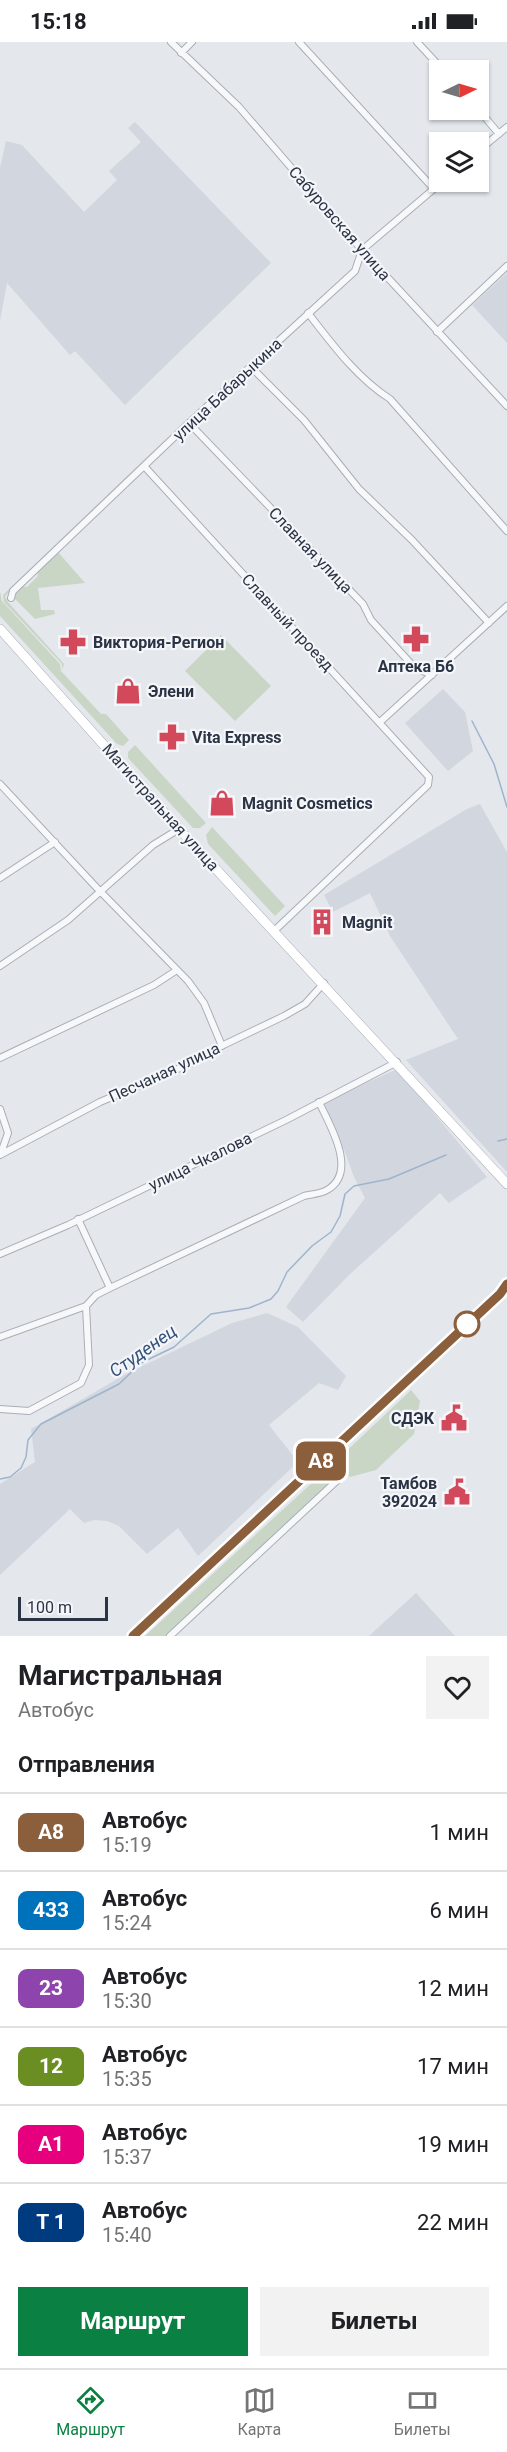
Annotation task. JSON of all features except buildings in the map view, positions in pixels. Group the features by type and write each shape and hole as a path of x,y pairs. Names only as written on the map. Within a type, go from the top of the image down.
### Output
{"main road":[{"name":"Магистральная улица","path":"0,629 179,829 397,1062 507,1184"},
{"path":"133,1636 504,1292 507,1284"}],"street":[{"name":"Сабуровская улица","path":"171,42 239,107 362,250 507,406"},
{"path":"181,53 192,42"},
{"path":"299,42 429,184"},
{"path":"417,42 434,60"},
{"path":"487,120 499,134"},
{"path":"489,142 507,128"},
{"name":"улица Бабарыкина","path":"11,598 12,591 355,270 362,250 430,192"},
{"path":"437,332 507,266"},
{"path":"308,313 332,344 374,388 390,399 507,531"},
{"path":"251,367 304,420 359,489 412,540 489,622"},
{"name":"Славная улица","path":"189,423 363,604 371,620 414,667 432,675"},
{"name":"Славный проезд","path":"144,466 428,774 430,779 428,785 274,931"},
{"path":"381,723 507,606"},
{"path":"0,784 177,970 204,1003 222,1046"},
{"path":"0,796 7,791"},
{"path":"0,966 68,920 153,845 179,829"},
{"path":"0,878 54,842"},
{"path":"0,1058 154,985 177,970"},
{"name":"Песчаная улица","path":"0,1154 100,1102 194,1062 304,1004 324,984"},
{"name":"улица Чкалова","path":"0,1254 78,1220 397,1062"},
{"path":"0,1337 86,1306 96,1295 110,1288 304,1196 332,1186 341,1167 340,1149 319,1102"},
{"path":"0,1109 8,1133 0,1154"},
{"path":"78,1220 110,1288"},
{"path":"0,1409 29,1412 81,1383 89,1365 86,1306"},
{"path":"170,1636 343,1475 326,1456"}],"shaded area":[{"path":"135,122 271,263 125,405 75,351 70,355 7,283 0,321 0,168 6,141 22,145 84,212 117,180 109,171 141,142 128,128"},
{"path":"507,273 507,343 472,305"},
{"path":"443,689 465,712 473,751 448,771 405,723"},
{"path":"480,804 507,852 507,1172 406,1060 458,1039 390,936 370,893 333,912 324,895 467,809"},
{"path":"397,1069 487,1177 449,1203 440,1193 350,1274 303,1322 286,1307 365,1198 354,1177 324,1102"},
{"path":"267,1313 298,1327 346,1376 338,1390 319,1383 269,1425 298,1462 198,1556 178,1528 147,1554 119,1526 107,1521 94,1520 84,1523 70,1509 0,1575 0,1484 35,1462 31,1429 126,1374 232,1323"},
{"path":"416,1593 455,1636 369,1636"}],"green space":[{"path":"179,426 5,596 64,664 62,670 62,664 4,602 3,595"},
{"path":"58,552 85,583 38,588 41,610 54,610 55,614 35,619 15,599 14,594 21,586 27,587 38,576 37,571"},
{"path":"0,592 2,601 60,664 61,671 101,714 106,714 129,740 123,746 117,744 0,616"},
{"path":"221,635 271,686 235,721 185,671"},
{"path":"135,745 206,823 200,828 193,828 128,758 128,752"},
{"path":"212,827 285,906 275,916 208,844 206,835"},
{"path":"411,1390 420,1401 414,1434 376,1470 350,1477 338,1463 339,1458"},
{"path":"325,1471 331,1474 329,1483 165,1636 145,1636"}],"waterway":[{"name":"Студенец","path":"472,721 494,764 507,807"},
{"name":"Студенец","path":"498,1141 507,1139"},
{"name":"Студенец","path":"0,1479 10,1477 21,1468 26,1457 28,1440 41,1424 119,1384 141,1363 174,1347 211,1314 249,1308 271,1299 278,1291 287,1272 312,1246 331,1232 340,1216 345,1194 354,1186 389,1179 446,1155"}],"bus line":[{"name":"А8","path":"133,1636 500,1294 507,1284"}],"place":[{"name":"Аптека Б6","path":"416,639"},
{"name":"Виктория-Регион","path":"73,642"},
{"name":"Элени","path":"128,691"},
{"name":"Vita Express","path":"172,737"},
{"name":"Magnit Cosmetics","path":"222,803"},
{"name":"Magnit","path":"322,922"},
{"name":"СДЭК","path":"454,1418"},
{"name":"Тамбов 392024","path":"457,1492"}]}
